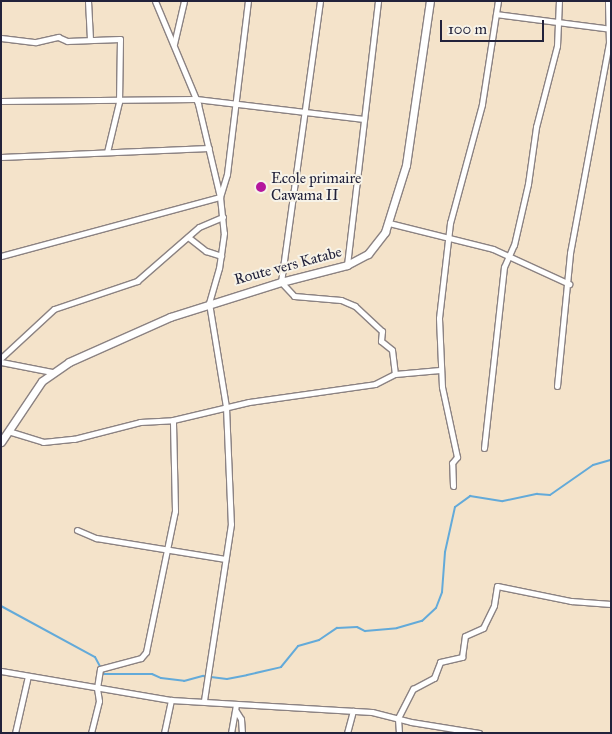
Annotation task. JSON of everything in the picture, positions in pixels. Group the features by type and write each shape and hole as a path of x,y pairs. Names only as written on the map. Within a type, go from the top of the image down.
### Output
{"street":[{"path":"88,1 90,38"},
{"path":"155,1 196,99 209,148 223,217 221,256 209,303 226,407 232,509 204,701"},
{"path":"174,44 184,1"},
{"path":"220,197 227,174 248,1"},
{"path":"320,1 281,282 294,296 341,300 355,306 382,331 382,340 392,350 395,374"},
{"path":"347,266 378,1"},
{"name":"Route vers Katabe","path":"1,442 31,396 52,372 132,331 209,303 281,282 347,266 368,254 389,223 412,130 430,1"},
{"path":"454,486 452,463 457,457 440,370 439,318 453,211 464,180 482,104 498,1"},
{"path":"484,448 497,317 508,256 514,245 528,184 534,134 558,46 557,23 559,1"},
{"path":"557,386 569,284 570,253 603,88 610,29 608,1"},
{"path":"496,14 610,29"},
{"path":"1,38 36,42 52,37 67,41 90,38 120,40 119,102 107,152"},
{"path":"1,101 119,102 196,99 364,119"},
{"path":"1,156 209,148"},
{"path":"1,256 220,197"},
{"path":"1,360 54,309 137,281 204,224 223,217"},
{"path":"389,223 450,238 508,256 569,284"},
{"path":"188,237 206,251 221,256"},
{"path":"1,360 52,372"},
{"path":"8,431 43,442 74,439 140,422 173,420 226,407 355,388 375,384 395,374 440,370"},
{"path":"90,733 99,701 97,688 103,667 141,658 146,652 176,500 173,420"},
{"path":"77,530 88,536 165,551 225,559"},
{"path":"399,733 398,718 413,689 434,678 440,662 462,657 465,636 483,628 494,605 497,586 571,600 611,604"},
{"path":"1,671 170,700 204,701 236,708 282,706 353,711 480,733"},
{"path":"15,733 28,676"},
{"path":"164,733 170,700"},
{"path":"231,733 236,708"},
{"path":"236,708 241,719 242,733"},
{"path":"347,733 353,711"}],"waterway":[{"path":"1,606 95,657 104,674 152,674 161,678 184,681 203,676 227,679 281,667 298,646 319,640 337,628 357,627 365,631 397,628 422,621 436,608 442,592 445,552 455,507 470,496 503,501 537,494 550,495 593,465 611,460"}],"place":[{"name":"Ecole primaire Cawama II","path":"261,187"}]}
